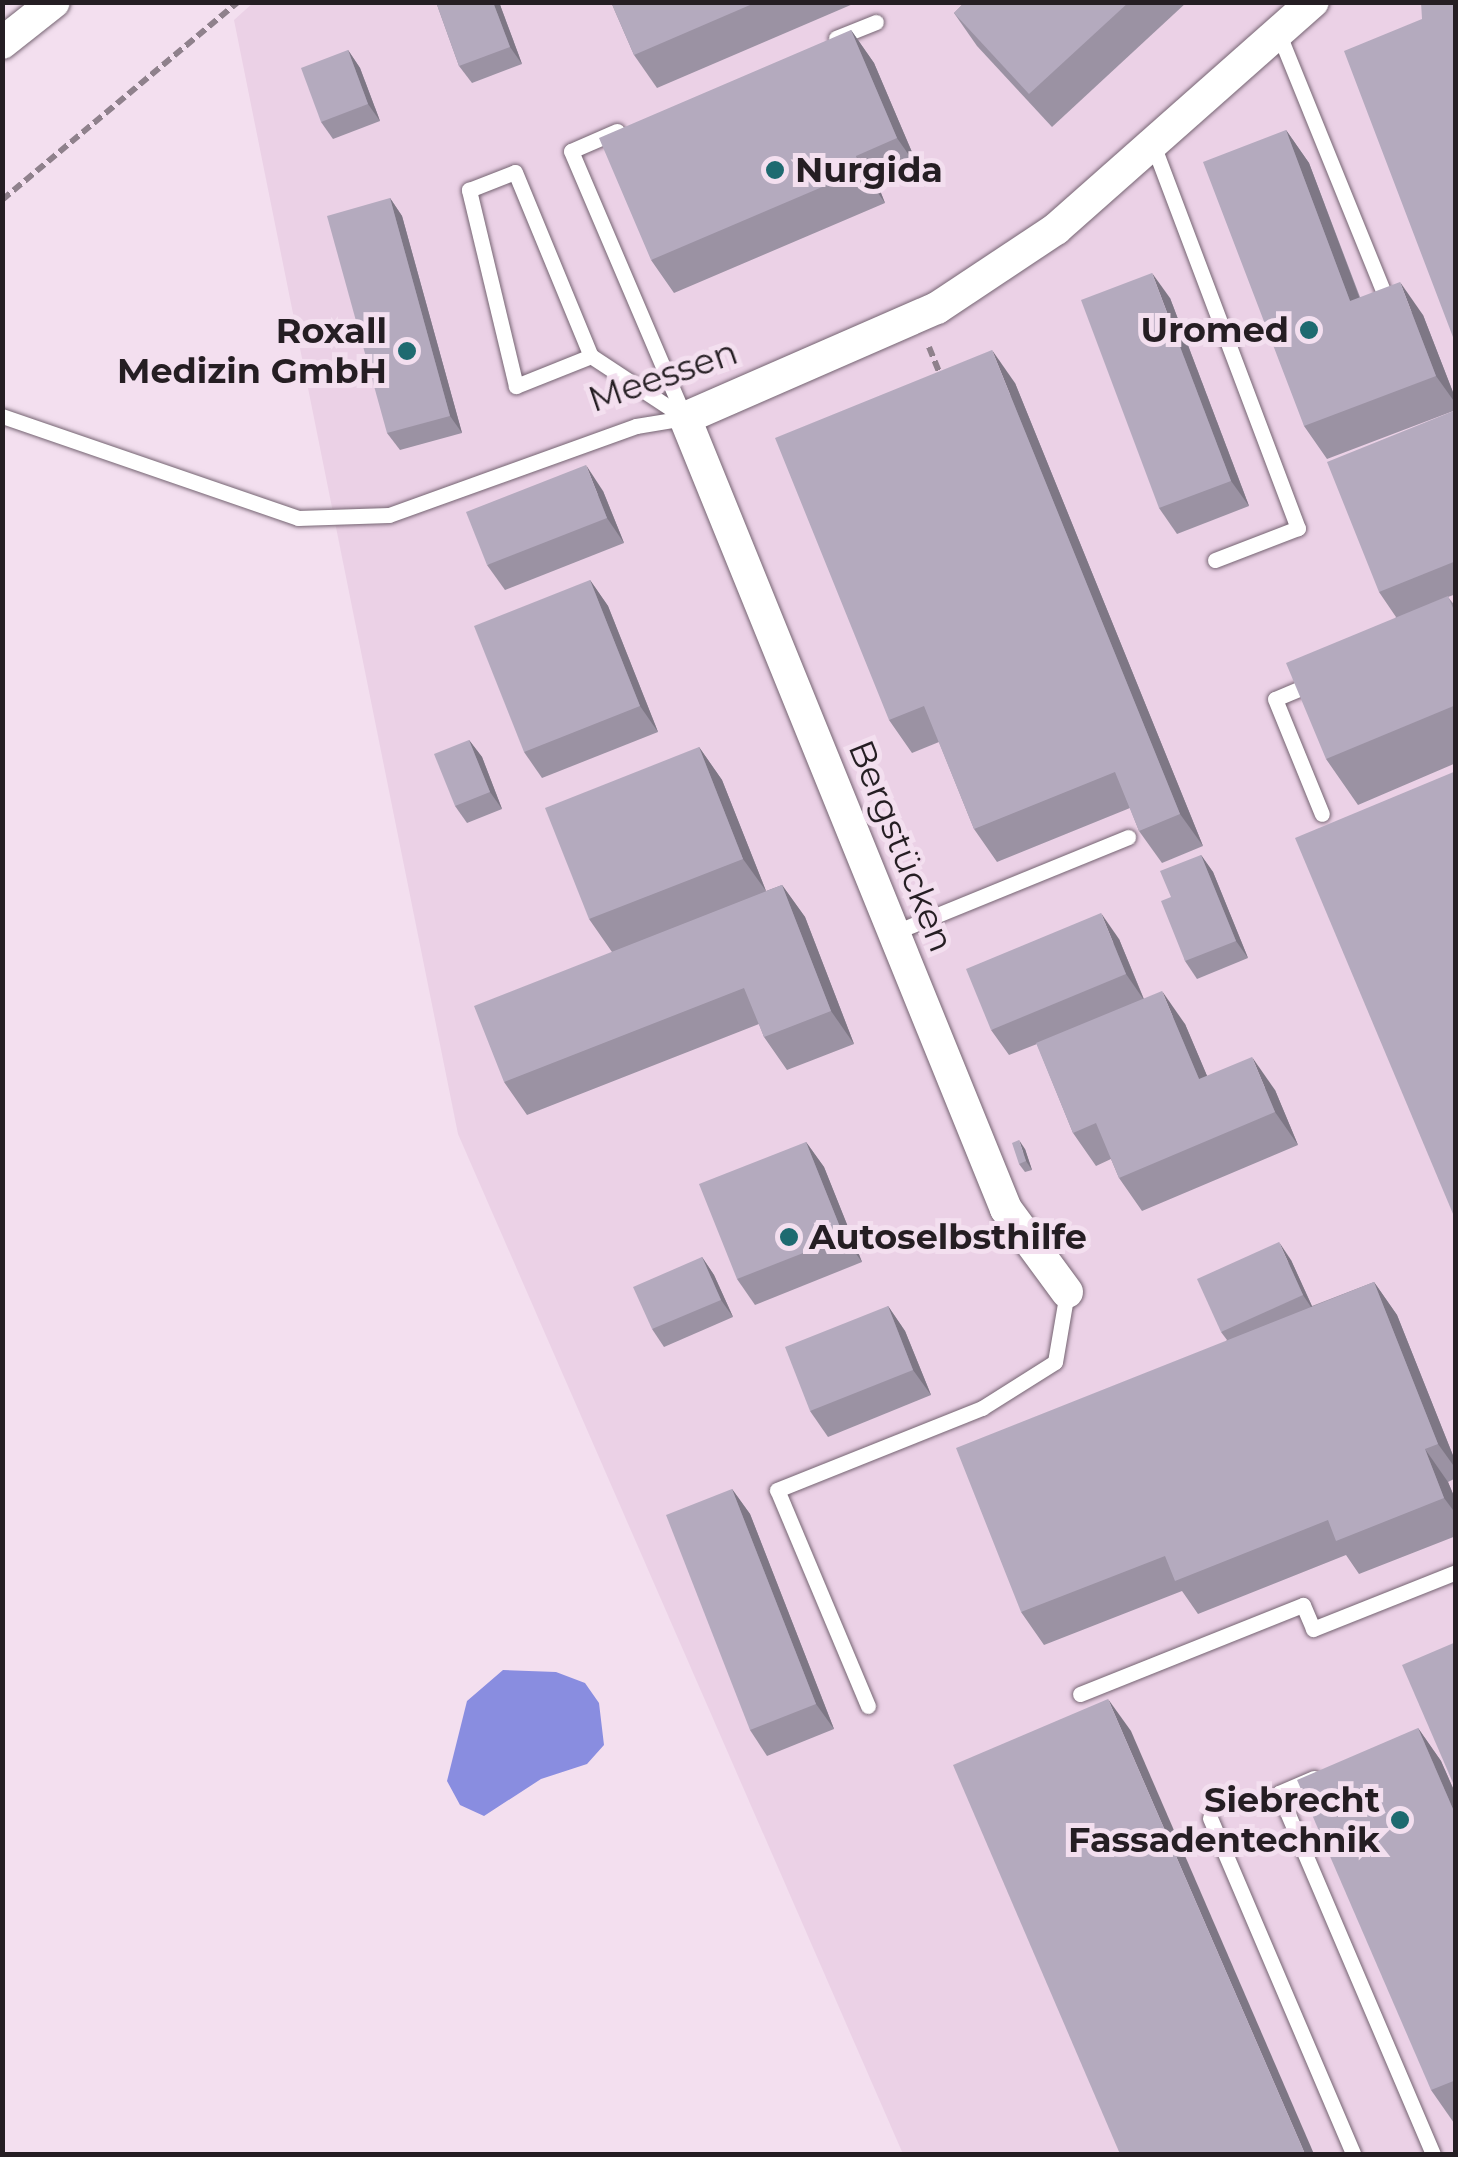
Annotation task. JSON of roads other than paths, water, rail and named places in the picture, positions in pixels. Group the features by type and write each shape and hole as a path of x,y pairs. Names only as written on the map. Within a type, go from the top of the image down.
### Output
{"street":[{"path":"2,43 54,2"},
{"name":"Meessen","path":"684,418 937,308 1056,228 1313,2"},
{"name":"Bergstücken","path":"684,418 1006,1208 1066,1292"}],"lane":[{"path":"822,44 876,22"},
{"path":"1278,32 1389,306"},
{"path":"643,120 571,150 684,418"},
{"path":"1152,142 1298,528 1214,560"},
{"path":"591,356 516,386 470,190 515,172 591,356 684,418"},
{"name":"Meessen","path":"2,416 298,518 389,515 636,426 684,418"},
{"path":"1322,814 1274,699 1329,677"},
{"path":"894,933 1128,837"},
{"path":"868,1706 777,1490 982,1408 1055,1362 1066,1292"},
{"path":"1080,1694 1304,1605 1314,1630 1456,1572"},
{"path":"1333,1770 1279,1793 1433,2154"},
{"path":"1210,1818 1353,2154"}],"water":[{"path":"503,1670 556,1672 585,1683 599,1703 604,1745 587,1764 541,1779 484,1816 460,1805 447,1781 467,1701"}],"place":[{"name":"Nurgida","path":"775,170"},
{"name":"Uromed","path":"1309,330"},
{"name":"Roxall Medizin GmbH","path":"407,351"},
{"name":"Autoselbsthilfe","path":"789,1237"},
{"name":"Siebrecht Fassadentechnik","path":"1400,1820"}]}
